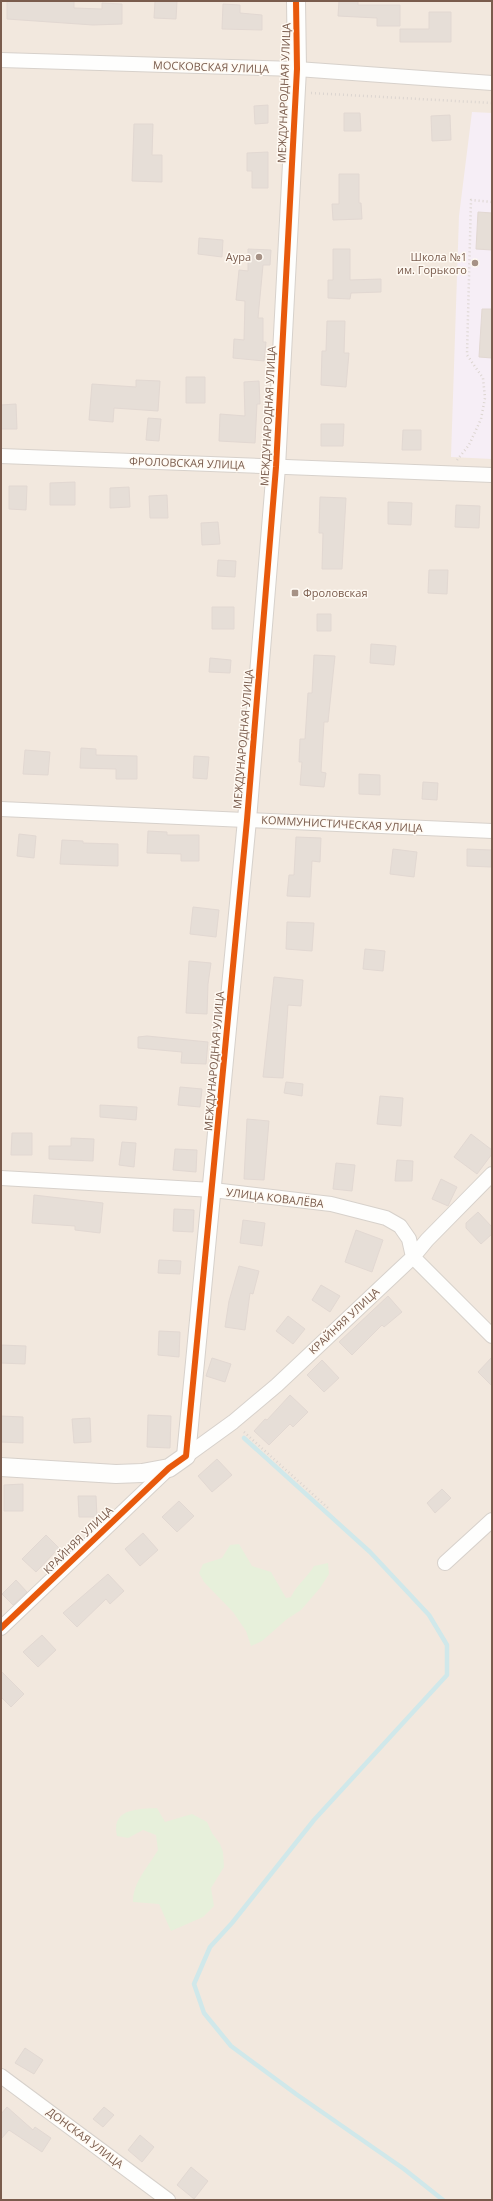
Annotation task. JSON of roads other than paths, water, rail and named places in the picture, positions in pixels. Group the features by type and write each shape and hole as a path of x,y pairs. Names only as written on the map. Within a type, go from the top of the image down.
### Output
{"street":[{"name":"МЕЖДУНАРОДНАЯ УЛИЦА","path":"186,1456 247,820 276,467 297,69 296,1"},
{"name":"МОСКОВСКАЯ УЛИЦА","path":"1,60 297,69 492,83"},
{"name":"ФРОЛОВСКАЯ УЛИЦА","path":"1,456 492,475"},
{"name":"КОММУНИСТИЧЕСКАЯ УЛИЦА","path":"1,809 492,831"},
{"name":"КРАЙНЯЯ УЛИЦА","path":"186,1456 233,1422 277,1385 413,1256 492,1174"},
{"name":"УЛИЦА КОВАЛЁВА","path":"1,1178 212,1190 332,1204 386,1218 400,1226 409,1239 413,1256 492,1336"},
{"path":"1,1467 116,1474 169,1468 186,1456"},
{"name":"КРАЙНЯЯ УЛИЦА","path":"1,1628 169,1468"},
{"path":"445,1563 492,1520"},
{"name":"ДОНСКАЯ УЛИЦА","path":"1,2076 168,2200"}],"waterway":[{"path":"244,1438 370,1552 429,1615 447,1645 447,1675 314,1820 232,1923 210,1947 194,1984 204,2013 231,2046 296,2094 404,2169 443,2200"}],"place":[{"name":"Аура","path":"259,257"},
{"name":"Школа №1 им. Горького","path":"475,263"},
{"name":"Фроловская","path":"295,593"}]}
